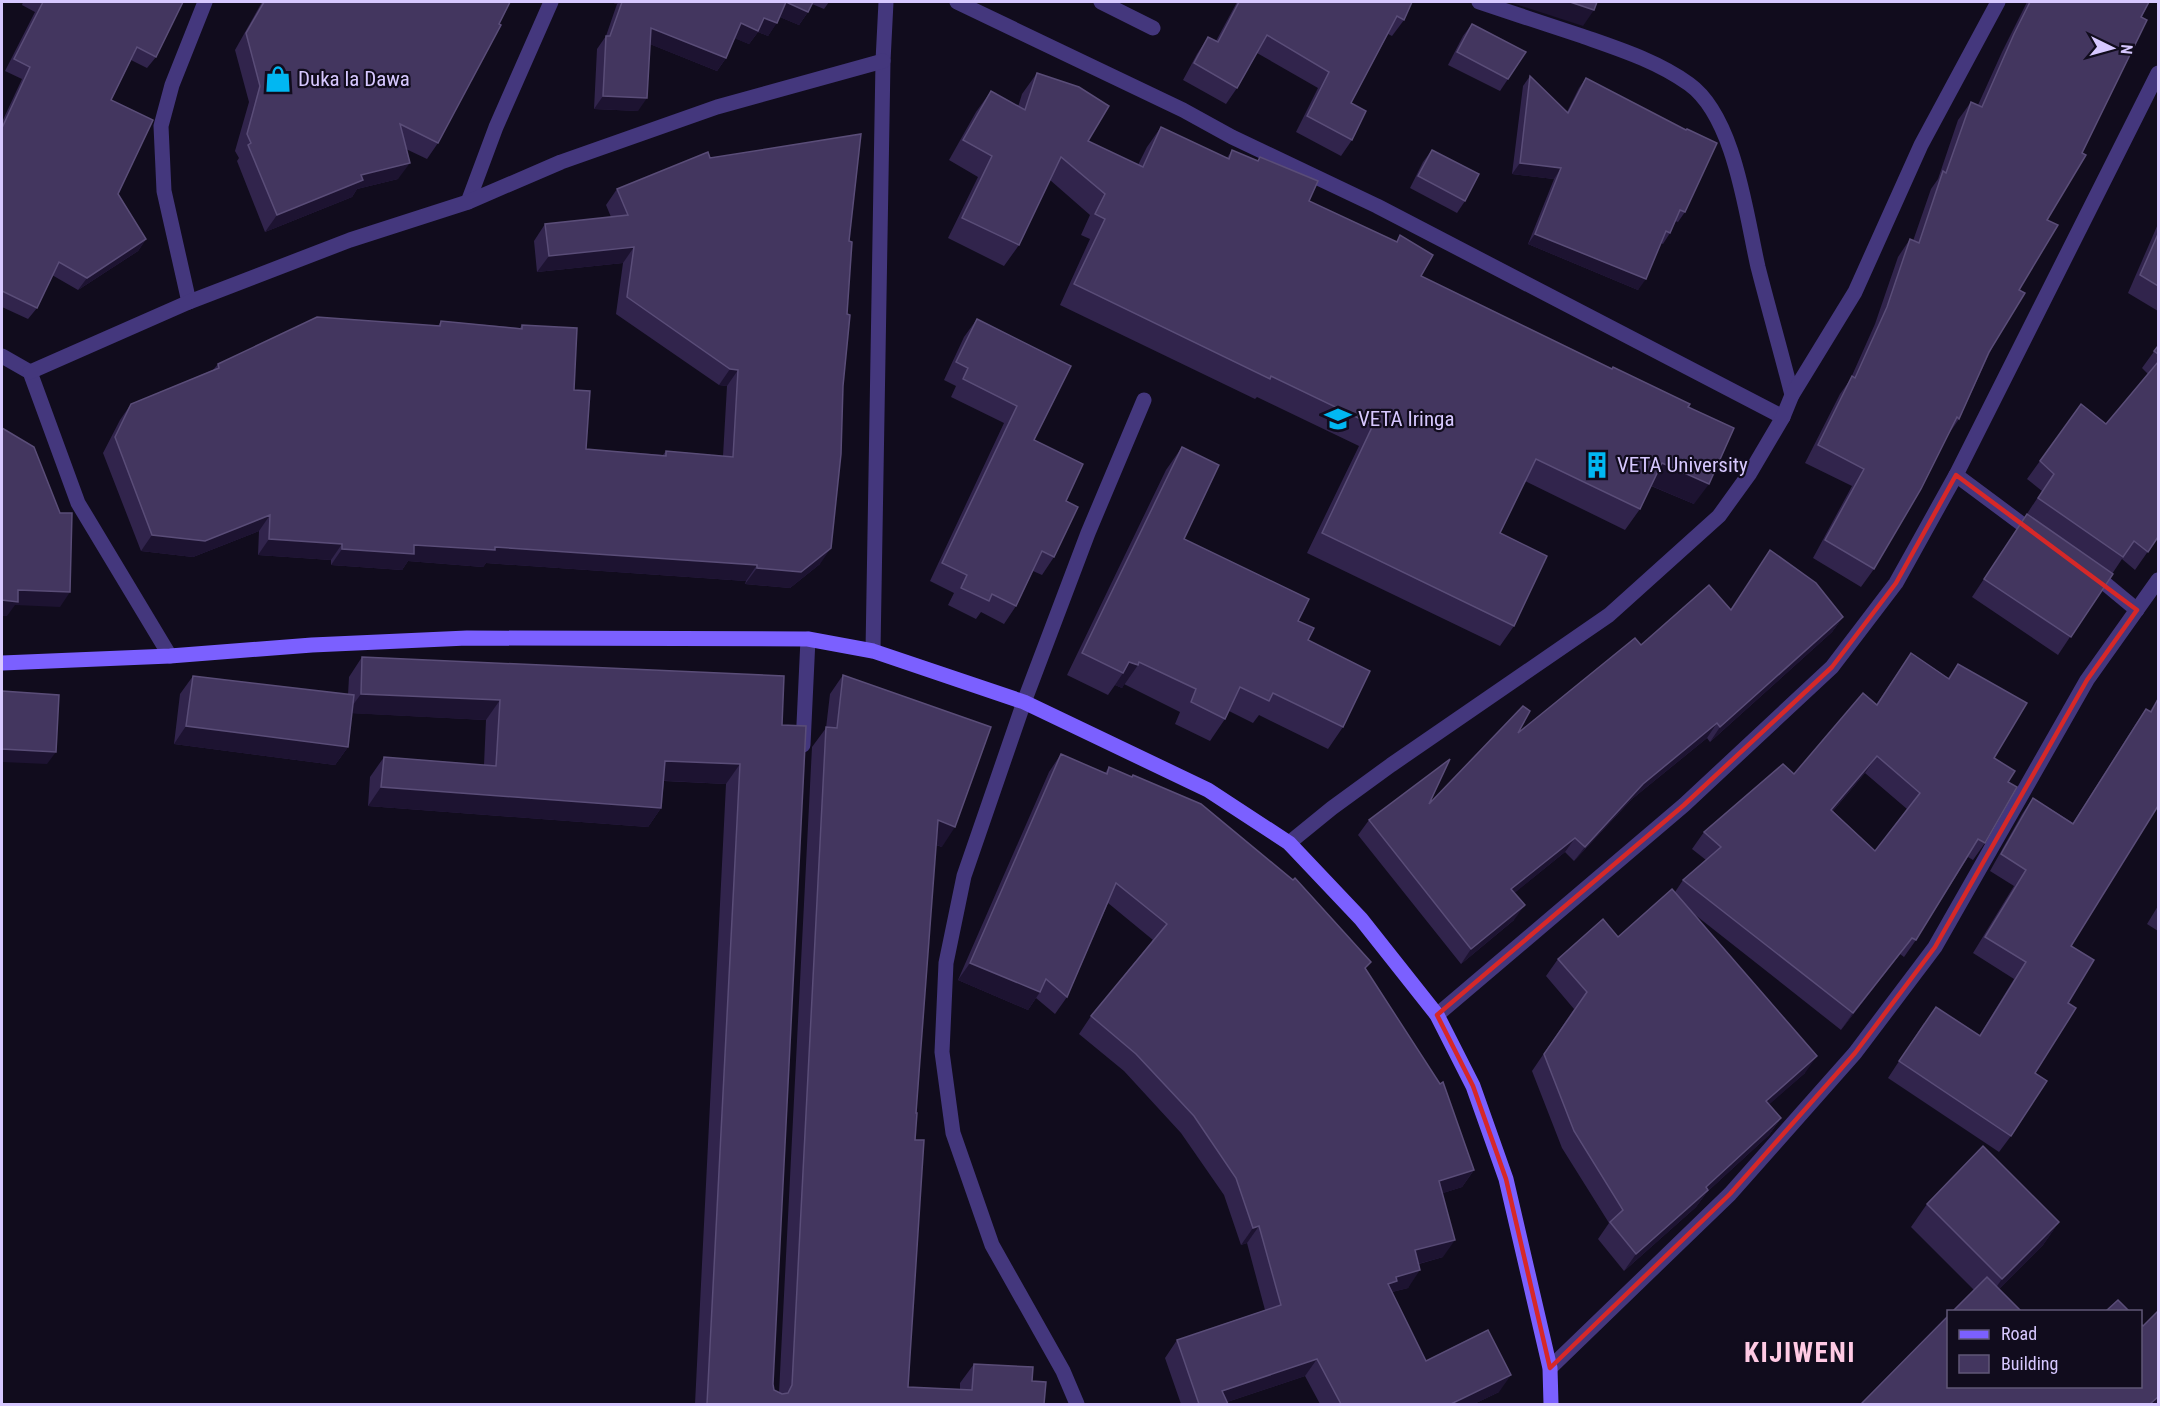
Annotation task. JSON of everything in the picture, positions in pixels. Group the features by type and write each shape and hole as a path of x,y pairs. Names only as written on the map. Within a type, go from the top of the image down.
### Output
{"street":[{"path":"189,303 164,190 161,126 172,85 205,2"},
{"path":"468,202 496,128 551,2"},
{"path":"873,651 883,62 889,2"},
{"path":"957,2 1377,206 1783,417"},
{"path":"1101,2 1153,28"},
{"path":"1479,2 1622,49 1651,62 1691,85 1710,106 1722,127 1742,190 1758,267 1792,394"},
{"path":"1289,843 1391,765 1609,615 1719,516 1750,472 1783,417 1792,394 1855,292 1921,146 1998,2"},
{"path":"30,372 189,303 350,240 468,202 561,162 717,107 883,62"},
{"path":"1437,1015 1684,805 1832,668 1896,583 1956,475 2158,73"},
{"path":"2,356 30,372 78,503 170,656"},
{"path":"1077,1404 1064,1371 992,1245 953,1133 942,1052 946,963 964,876 1024,702 1088,534 1144,400"},
{"path":"1956,475 2050,544"},
{"path":"2077,563 2096,575 2137,610"},
{"path":"1550,1368 1730,1194 1855,1053 1935,946 2087,680 2158,580"},
{"path":"2,663 170,656 312,645 467,638 808,639 873,651 1024,702 1208,790 1289,843 1361,919 1437,1015 1473,1086 1506,1179 1550,1368 1551,1404"},
{"path":"802,758 808,639"}],"highlighted area":[{"path":"1956,475 2137,610 2087,680 1935,947 1855,1053 1730,1194 1550,1368 1506,1179 1473,1086 1437,1015 1684,805 1832,667 1896,583"}],"building":[{"path":"43,2 183,2 156,57 137,47 111,100 153,120 118,194 146,239 87,278 59,262 37,308 2,291 2,128 30,67 14,59"},
{"path":"264,2 510,2 499,24 501,25 438,143 400,124 410,163 361,175 363,180 277,215 248,145 251,143 247,134 260,86 246,33"},
{"path":"622,2 786,2 777,23 764,18 758,31 741,23 726,58 651,28 647,98 603,96 606,36 610,36"},
{"path":"786,2 813,2 808,12"},
{"path":"1239,2 1412,2 1404,20 1397,16 1351,103 1366,111 1352,140 1307,116 1329,72 1267,35 1237,88 1194,63 1208,37 1218,42"},
{"path":"1570,2 1597,2 1594,10"},
{"path":"2030,2 2149,2 2141,17 2147,20 2082,153 2086,155 2047,220 2058,225 2019,290 2025,293 1989,352 1959,419 1957,417 1921,489 1874,569 1825,540 1864,469 1818,445 1852,376 1855,378 1887,307 1910,239 1919,243 1943,171 1946,173 1971,102 1982,107"},
{"path":"1472,24 1526,52 1508,79 1457,52"},
{"path":"1037,73 1079,87 1109,106 1088,141 1143,167 1161,127 1229,159 1232,150 1258,161 1260,157 1318,181 1309,201 1397,242 1400,235 1433,255 1421,276 1612,369 1613,367 1690,404 1688,407 1734,428 1709,484 1662,463 1640,509 1536,459 1500,533 1547,556 1514,626 1322,533 1373,425 1271,376 1270,379 1074,284 1105,219 1095,214 1105,194 1061,157 1019,245 962,218 992,156 963,140 991,91 1025,110"},
{"path":"1530,76 1568,113 1586,78 1686,130 1717,143 1685,212 1680,210 1670,233 1666,231 1646,279 1535,234 1561,168 1520,163"},
{"path":"861,134 849,241 852,242 847,314 850,315 843,386 841,454 831,548 801,572 757,568 757,565 495,547 495,550 414,545 414,554 342,549 342,544 269,539 270,515 205,541 152,535 115,437 131,404 219,368 218,364 317,317 440,326 441,321 522,329 522,325 577,328 574,390 590,391 586,449 666,456 666,451 733,457 738,370 730,369 627,297 634,247 549,256 545,224 628,215 617,189 708,152 710,158"},
{"path":"1432,150 1479,174 1465,201 1418,176"},
{"path":"2158,234 2158,286 2140,275"},
{"path":"977,319 1071,366 1034,440 1083,464 1066,501 1078,507 1054,557 1042,551 1016,606 992,594 989,601 961,588 967,575 942,563 1017,406 963,379 968,368 956,362"},
{"path":"2158,362 2158,537 2148,552 2134,541 2123,557 2038,498 2054,474 2040,461 2081,404 2106,424"},
{"path":"2,428 34,447 60,513 72,513 70,592 18,590 18,602 2,600"},
{"path":"1182,447 1219,465 1184,539 1309,599 1298,621 1314,628 1308,640 1370,671 1343,727 1273,693 1269,701 1240,687 1225,719 1191,702 1196,689 1139,662 1138,665 1129,662 1123,673 1082,653"},
{"path":"2027,514 2113,574 2071,637 1984,579"},
{"path":"1770,550 1816,583 1843,617 1720,727 1717,723 1643,784 1585,847 1575,838 1511,889 1525,905 1471,949 1369,820 1450,759 1429,804 1523,706 1530,711 1518,733 1635,638 1641,645 1709,585 1731,610"},
{"path":"1911,653 1949,679 1958,664 2027,703 1994,758 2015,771 2008,782 2017,787 1985,843 1978,839 1916,940 1912,938 1853,1013 1683,880 1721,847 1704,832 1783,764 1794,774 1863,693 1877,705","holes":["1877,756 1920,793 1875,851 1831,810"]},
{"path":"362,657 784,676 782,725 806,726 773,1384 774,1390 782,1394 788,1393 792,1385 826,727 837,728 843,675 991,727 955,827 938,820 916,1113 915,1140 924,1140 908,1387 972,1390 974,1364 1033,1367 1032,1381 1046,1382 1044,1404 707,1404 740,764 665,761 661,808 381,787 384,757 496,766 500,700 361,694"},
{"path":"193,676 354,695 348,747 186,726"},
{"path":"2,691 59,695 56,752 2,749"},
{"path":"2158,699 2158,806 2071,946 2094,960 2068,1003 2076,1008 2035,1073 2047,1081 2011,1136 1899,1061 1936,1007 1980,1036 2026,962 1985,937 2026,870 2001,854 2033,798 2073,824 2146,709 2151,712"},
{"path":"1061,754 1107,774 1109,767 1132,777 1133,775 1201,804 1293,880 1295,878 1371,962 1365,968 1440,1084 1443,1082 1474,1170 1439,1181 1455,1240 1415,1250 1420,1270 1396,1277 1397,1281 1388,1284 1426,1361 1488,1330 1511,1375 1451,1404 1341,1404 1317,1359 1222,1391 1228,1404 1199,1404 1177,1340 1281,1305 1259,1226 1253,1228 1236,1178 1194,1116 1136,1054 1091,1016 1167,924 1116,883 1067,997 1046,979 1040,992 970,963"},
{"path":"1672,889 1817,1056 1766,1101 1781,1118 1706,1187 1708,1190 1636,1254 1610,1222 1623,1210 1574,1131 1544,1054 1587,992 1558,959 1603,919 1618,937"},
{"path":"1983,1146 2059,1222 2002,1279 1927,1204"},
{"path":"1987,1277 2020,1310 1954,1310"},
{"path":"2118,1300 2128,1310 2107,1310"},
{"path":"2158,1311 2158,1397 2150,1404 1862,1403 1947,1317 1947,1388 2142,1388 2143,1326"}],"place":[{"name":"Duka la Dawa","path":"278,79"},
{"name":"VETA Iringa","path":"1338,419"},
{"name":"VETA University","path":"1597,465"}],"district":[{"name":"KIJIWENI","path":"1800,1353"}]}
